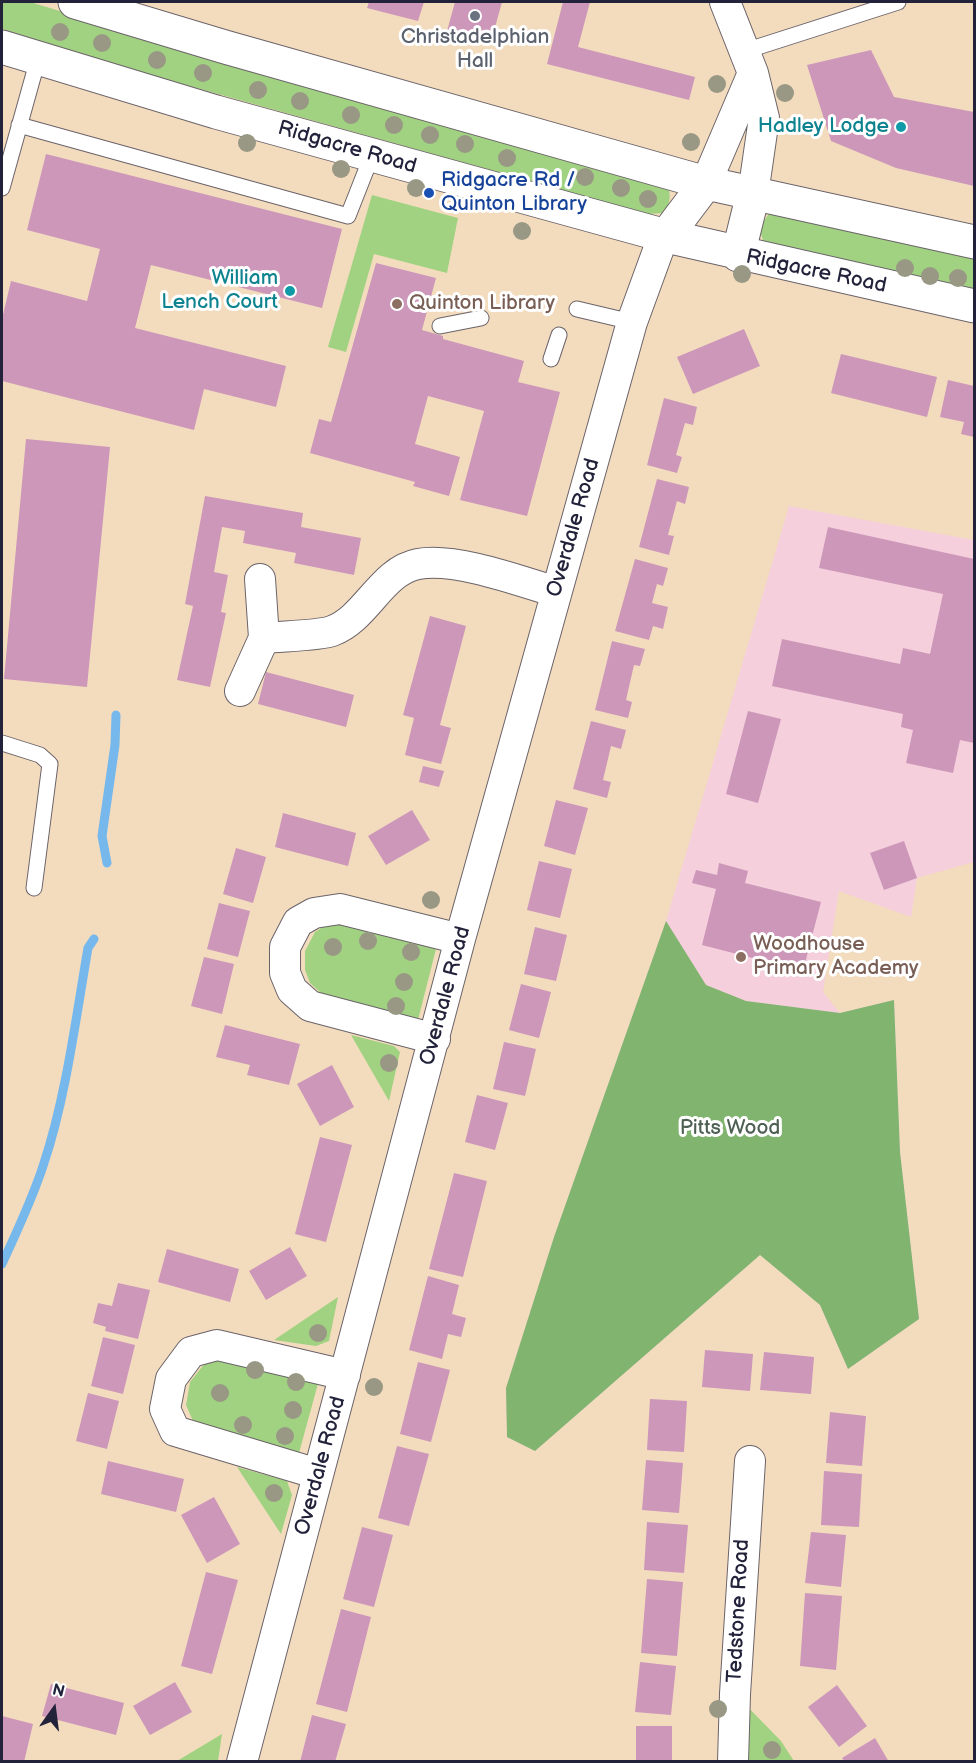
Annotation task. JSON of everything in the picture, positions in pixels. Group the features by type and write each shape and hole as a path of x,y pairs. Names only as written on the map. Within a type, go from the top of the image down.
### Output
{"street":[{"path":"75,2 225,47 706,183 975,242"},
{"path":"725,2 749,62 764,118 753,194 738,255"},
{"name":"Ridgacre Road","path":"2,47 372,156 666,236 738,255 975,306"},
{"path":"666,236 706,183 749,62"},
{"name":"Overdale Road","path":"242,1761 460,939 556,592 632,322 659,248 666,236"},
{"path":"264,638 332,631 364,609 391,578 417,564 467,566 556,592"},
{"path":"240,691 264,638 260,579"},
{"path":"435,1039 310,1006 292,990 288,982 285,973 285,947 298,922 314,913 340,909 460,939"},
{"path":"318,1474 175,1431 165,1409 171,1378 191,1352 217,1345 345,1375"},
{"name":"Tedstone Road","path":"734,1761 735,1694 750,1461"}],"lane":[{"path":"749,62 898,2"},
{"path":"2,188 38,59"},
{"path":"19,125 348,216 372,156"},
{"path":"578,309 632,322"},
{"path":"440,326 481,318"},
{"path":"551,359 559,335"},
{"path":"2,743 40,754 50,764 33,888"}],"shaded area":[{"name":"Woodhouse Primary Academy","path":"789,506 974,540 974,862 917,878 911,917 839,891 823,992 840,1013 894,1000 900,1152 919,1319 848,1369 820,1305 760,1255 535,1451 507,1437 506,1388 554,1237 666,921"}],"green space":[{"path":"2,2 30,2 293,81 664,180 670,196 668,204 665,213 647,214 118,66 2,29"},
{"path":"372,195 458,218 447,273 374,254 346,352 328,347"},
{"path":"770,212 974,255 974,289 765,246 759,228"},
{"name":"Pitts Wood","path":"666,921 706,985 746,1001 840,1013 894,1000 900,1152 919,1319 848,1369 820,1305 760,1255 535,1451 507,1437 506,1388 554,1237"},
{"path":"346,922 437,945 418,1020 323,995 310,983 305,970 305,951 315,932 326,925"},
{"path":"351,1035 394,1046 400,1052 389,1101"},
{"path":"338,1297 329,1341 316,1346 274,1340"},
{"path":"225,1358 319,1380 299,1453 193,1421 186,1405 190,1382 205,1363"},
{"path":"237,1467 287,1481 292,1495 281,1534"},
{"path":"735,1694 781,1741 794,1761 733,1762"},
{"path":"222,1734 218,1761 177,1761"}],"building":[{"path":"369,2 424,2 418,21 367,8"},
{"name":"Christadelphian Hall","path":"455,2 502,2 491,42 447,31"},
{"path":"563,2 590,2 578,47 695,77 689,100 547,64"},
{"name":"Hadley Lodge","path":"871,50 894,97 974,112 974,186 896,168 831,141 807,65"},
{"name":"William Lench Court","path":"46,154 342,229 322,308 151,265 135,328 286,366 276,407 204,389 194,430 2,381 2,319 11,281 87,301 100,249 27,230"},
{"path":"376,263 436,278 422,330 443,336 443,339 524,361 518,382 560,392 527,516 460,500 484,411 428,396 415,444 460,457 449,496 413,486 415,482 310,453 319,419 331,422"},
{"path":"744,329 760,366 693,394 677,357"},
{"path":"841,354 937,377 927,417 831,393"},
{"path":"948,380 974,386 974,437 961,434 964,422 940,417"},
{"path":"664,398 697,407 693,425 685,423 676,455 682,457 677,473 647,465"},
{"path":"26,439 110,447 87,687 4,679"},
{"path":"657,479 689,487 685,504 677,501 668,535 674,536 669,555 639,547"},
{"path":"205,496 303,513 301,527 361,538 354,575 294,563 296,553 243,543 245,531 222,527 214,572 228,575 221,612 226,613 210,687 177,680 193,606 185,604"},
{"path":"828,527 974,559 974,743 960,740 953,773 906,763 913,730 901,727 903,714 772,686 782,639 900,664 903,648 930,654 943,594 819,568"},
{"path":"635,559 668,568 663,586 657,584 652,603 668,607 663,629 653,626 649,640 615,631"},
{"path":"430,616 466,626 440,725 451,728 441,764 405,755 414,718 403,715"},
{"path":"612,641 645,649 640,666 634,665 626,700 632,702 628,718 595,710"},
{"path":"266,672 354,695 346,727 258,704"},
{"path":"748,711 781,719 758,803 726,794"},
{"path":"591,721 626,730 621,749 611,746 603,780 611,782 607,798 573,789"},
{"path":"423,766 444,771 439,787 419,782"},
{"path":"556,800 588,808 575,855 544,846"},
{"path":"412,810 430,840 386,865 368,836"},
{"path":"283,813 356,833 348,866 275,847"},
{"path":"904,841 917,878 884,890 870,853"},
{"path":"236,848 266,857 253,903 223,894"},
{"path":"539,861 572,869 560,918 527,910"},
{"path":"719,863 748,871 745,883 821,902 803,971 702,945 716,889 692,883 696,870 717,875"},
{"path":"219,903 250,911 238,957 207,949"},
{"path":"535,927 567,935 556,981 524,974"},
{"path":"204,957 234,964 222,1014 191,1006"},
{"path":"521,984 551,992 539,1038 509,1030"},
{"path":"225,1025 300,1044 289,1085 247,1075 250,1065 216,1057"},
{"path":"504,1042 536,1049 525,1096 493,1089"},
{"path":"332,1065 354,1107 320,1126 297,1084"},
{"path":"477,1095 508,1103 495,1150 465,1142"},
{"path":"320,1137 352,1145 326,1242 295,1234"},
{"path":"454,1173 487,1181 463,1277 429,1269"},
{"path":"290,1247 307,1276 266,1300 249,1271"},
{"path":"167,1249 239,1269 230,1302 158,1282"},
{"path":"428,1276 459,1285 452,1314 466,1318 461,1337 448,1334 442,1359 409,1350"},
{"path":"118,1283 150,1290 138,1339 105,1331 106,1327 93,1323 98,1303 112,1306"},
{"path":"103,1337 135,1345 123,1394 91,1386"},
{"path":"705,1350 753,1354 750,1391 702,1387"},
{"path":"764,1352 814,1357 811,1394 760,1390"},
{"path":"418,1362 450,1370 431,1442 400,1434"},
{"path":"88,1393 119,1401 107,1449 76,1441"},
{"path":"650,1399 687,1401 684,1452 647,1450"},
{"path":"830,1412 866,1416 862,1466 826,1463"},
{"path":"397,1446 429,1454 409,1526 378,1518"},
{"path":"646,1460 683,1463 679,1513 642,1510"},
{"path":"108,1461 184,1479 176,1512 101,1494"},
{"path":"824,1471 862,1474 859,1527 821,1525"},
{"path":"214,1497 240,1544 207,1563 181,1515"},
{"path":"647,1522 688,1525 684,1573 644,1570"},
{"path":"362,1527 393,1535 374,1607 343,1599"},
{"path":"811,1532 846,1535 841,1587 805,1583"},
{"path":"206,1572 238,1580 212,1674 181,1666"},
{"path":"647,1579 683,1582 677,1656 641,1653"},
{"path":"805,1593 842,1596 836,1670 800,1666"},
{"path":"341,1609 371,1617 347,1712 316,1704"},
{"path":"640,1662 676,1666 671,1715 635,1712"},
{"path":"175,1682 192,1712 150,1735 133,1706"},
{"path":"51,1684 124,1703 116,1735 42,1716"},
{"path":"837,1685 867,1726 839,1747 808,1707"},
{"path":"312,1715 346,1724 335,1762 300,1762"},
{"path":"2,1716 33,1724 24,1762 2,1762"},
{"path":"636,1726 672,1726 672,1762 636,1762"},
{"path":"875,1738 889,1762 845,1762 842,1758"}],"waterway":[{"path":"107,863 102,836 115,745 116,715"},
{"path":"2,1264 35,1189 52,1138 70,1057 88,948 94,939"}],"place":[{"name":"Christadelphian Hall","path":"475,16"},
{"name":"Hadley Lodge","path":"901,127"},
{"name":"Ridgacre Rd / Quinton Library","path":"429,193"},
{"name":"William Lench Court","path":"290,291"},
{"name":"Quinton Library","path":"397,304"},
{"name":"Woodhouse Primary Academy","path":"741,957"}]}
